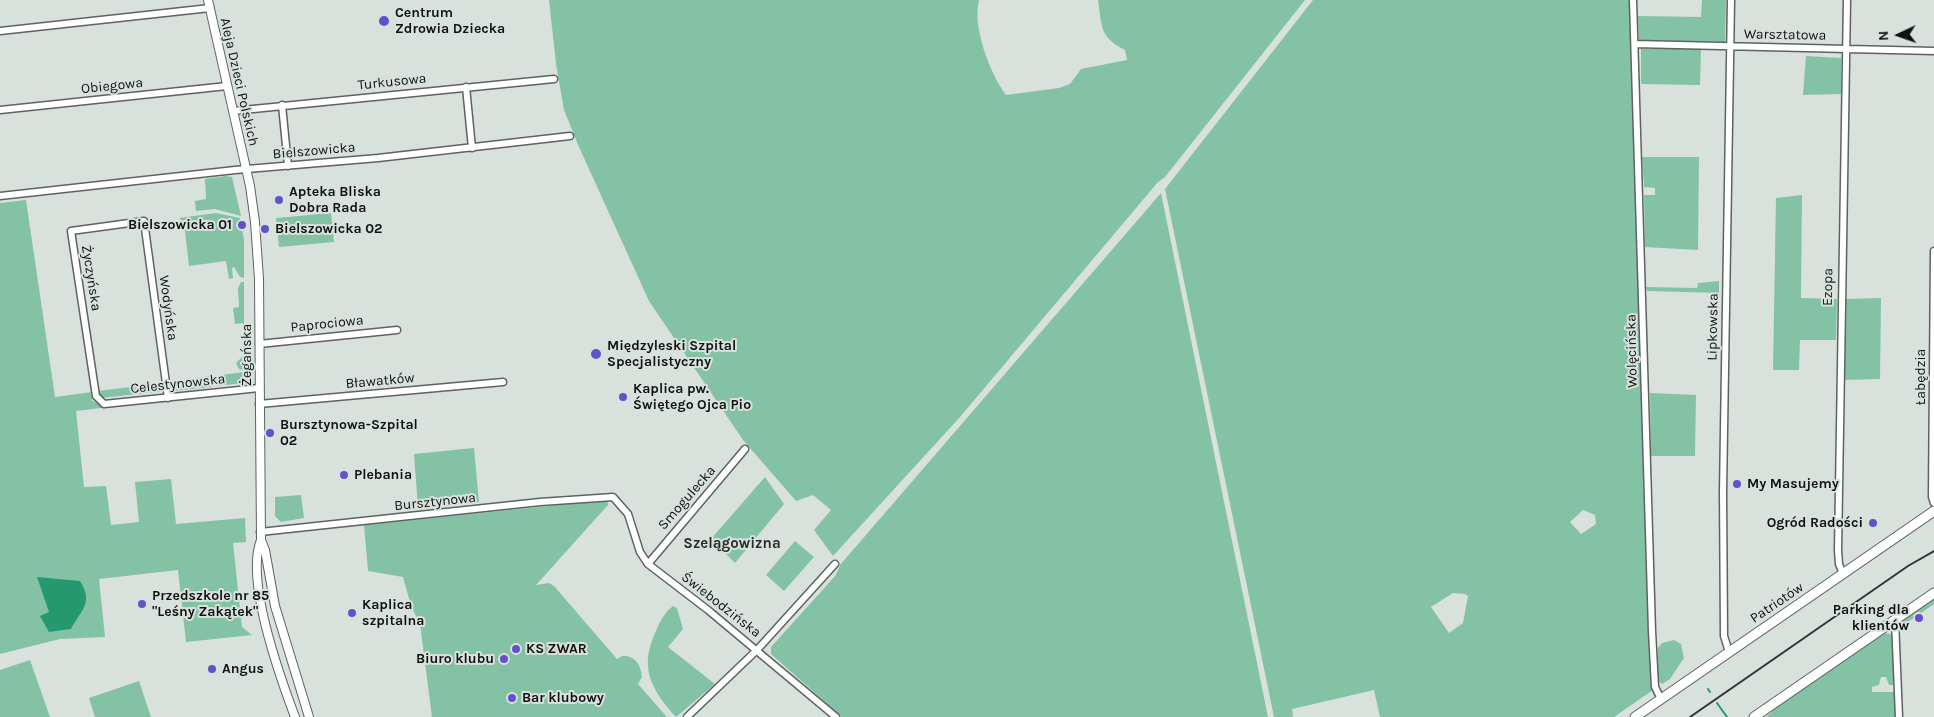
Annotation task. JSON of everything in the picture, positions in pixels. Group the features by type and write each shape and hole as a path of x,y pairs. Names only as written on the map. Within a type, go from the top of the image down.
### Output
{"main road":[{"name":"Patriotów","path":"1635,717 1934,512"},
{"path":"1754,717 1934,593"}],"street":[{"name":"Wolęcińska","path":"1633,0 1636,44 1652,631 1655,687 1660,699"},
{"name":"Lipkowska","path":"1730,652 1724,636 1723,492 1731,0"},
{"name":"Ezopa","path":"1843,574 1839,564 1838,550 1846,0"},
{"path":"0,31 209,4"},
{"name":"Aleja Dzieci Polskich","path":"209,4 246,170"},
{"name":"Warsztatowa","path":"1636,44 1934,51"},
{"name":"Turkusowa","path":"233,111 554,79"},
{"name":"Obiegowa","path":"0,110 228,86"},
{"path":"466,87 472,148"},
{"path":"282,106 288,166"},
{"name":"Bielszowicka","path":"0,196 472,148 570,136"},
{"name":"Żegańska","path":"246,170 253,203 258,245 260,532 261,540 266,550 280,625 309,717"},
{"name":"Wodyńska","path":"144,221 168,398"},
{"name":"Życzyńska","path":"99,401 96,396 71,231 144,221"},
{"name":"Łabędzia","path":"1934,251 1932,497 1934,503"},
{"name":"Paprociowa","path":"259,344 398,330"},
{"name":"Bławatków","path":"259,404 503,382"},
{"name":"Celestynowska","path":"99,401 104,404 259,388"},
{"name":"Smogulecka","path":"648,564 746,449"},
{"name":"Bursztynowa","path":"260,532 540,502 613,497"},
{"name":"Świebodzińska","path":"613,497 628,514 640,552 648,564 757,650 836,717"},
{"name":"Żegańska","path":"261,540 256,551 263,610 273,656 295,717"},
{"path":"687,717 757,650 835,564"},
{"path":"1895,620 1899,717"}],"shaded area":[{"path":"549,0 979,0 977,11 980,36 994,75 1006,95 1059,88 1070,84 1081,69 1127,60 1125,50 1110,40 1103,30 1098,0 1305,0 1165,177 1158,182 960,417 833,556 814,530 831,510 813,495 796,501 743,440 649,301 564,110 556,64"},
{"path":"1313,0 1629,0 1653,690 1614,717 1380,717 1374,690 1292,709 1293,717 1274,717 1165,189","holes":["1583,510 1595,515 1596,524 1581,534 1570,522","1453,593 1468,596 1463,623 1449,633 1431,607"]},
{"path":"1702,0 1726,0 1725,42 1639,40 1638,16 1701,17"},
{"path":"1641,49 1701,49 1700,85 1641,84"},
{"path":"1806,56 1841,58 1841,94 1803,95"},
{"path":"1642,157 1699,157 1698,250 1645,247 1644,195 1655,195 1655,188 1644,187"},
{"path":"232,177 241,216 215,209 196,211 195,201 206,199 205,179"},
{"path":"1161,193 1268,717 842,717 771,654 771,647 836,575 840,565"},
{"path":"1802,195 1801,298 1837,299 1836,340 1800,340 1799,370 1773,370 1776,198"},
{"path":"26,200 55,397 92,392 94,398 91,400 101,405 101,408 76,411 84,487 106,486 111,525 139,522 135,482 171,479 176,524 245,518 246,542 233,543 242,627 252,635 186,642 178,570 99,579 105,637 60,639 0,654 0,203"},
{"path":"216,213 240,218 244,240 244,278 240,277 234,267 232,268 233,278 229,279 226,261 189,266 184,222 179,218"},
{"path":"331,213 334,242 279,247 276,218"},
{"path":"1719,281 1719,293 1647,291 1646,287 1697,288 1698,283"},
{"path":"241,282 244,282 244,370 239,369 236,363 243,356 243,323 235,324 233,308 239,307 238,288"},
{"path":"1881,298 1880,379 1844,380 1845,299"},
{"path":"244,372 244,383 216,386 214,376"},
{"path":"209,376 211,387 172,391 170,382"},
{"path":"163,383 165,391 101,398 98,391"},
{"path":"1650,393 1696,395 1695,456 1651,456"},
{"path":"474,448 479,502 418,508 414,454"},
{"path":"765,477 784,504 735,563 711,539"},
{"path":"301,495 304,518 281,522 275,516 275,497"},
{"path":"607,500 608,505 536,585 549,583 554,586 617,659 627,656 634,659 642,677 638,684 667,717 432,717 420,624 411,606 403,577 368,571 364,525"},
{"path":"795,541 814,557 784,591 766,575"},
{"path":"37,577 80,581 86,595 86,601 71,629 49,632 40,616 49,612"},
{"path":"1934,598 1934,604 1905,624 1908,629 1901,632 1902,620"},
{"path":"673,606 677,608 683,629 668,647 715,684 676,717 654,687 648,666 648,656 656,631 663,617"},
{"path":"1883,633 1892,636 1895,685 1889,685 1886,677 1881,677 1879,685 1872,687 1872,692 1895,692 1896,717 1766,717 1772,712 1771,710"},
{"path":"1674,640 1681,644 1684,658 1670,679 1662,684 1658,681 1658,648 1662,643"},
{"path":"30,660 50,717 0,717 0,670"},
{"path":"139,681 151,717 95,717 89,698"}],"waterway":[{"path":"1717,703 1727,717"}],"railway":[{"path":"1690,717 1908,566 1934,551"}],"place":[{"name":"Centrum Zdrowia Dziecka","path":"384,21"},
{"name":"Apteka Bliska Dobra Rada","path":"279,200"},
{"name":"Bielszowicka 01","path":"242,225"},
{"name":"Bielszowicka 02","path":"265,229"},
{"name":"Międzyleski Szpital Specjalistyczny","path":"596,354"},
{"name":"Kaplica pw. Świętego Ojca Pio","path":"623,397"},
{"name":"Bursztynowa-Szpital 02","path":"270,433"},
{"name":"Plebania","path":"344,475"},
{"name":"My Masujemy","path":"1737,484"},
{"name":"Ogród Radości","path":"1873,523"},
{"name":"Przedszkole nr 85 \"Leśny Zakątek\"","path":"142,604"},
{"name":"Kaplica szpitalna","path":"352,613"},
{"name":"Parking dla klientów","path":"1919,618"},
{"name":"KS ZWAR","path":"516,649"},
{"name":"Biuro klubu","path":"504,659"},
{"name":"Angus","path":"212,669"},
{"name":"Bar klubowy","path":"512,698"}],"district":[{"name":"Szelągowizna","path":"732,544"}]}
